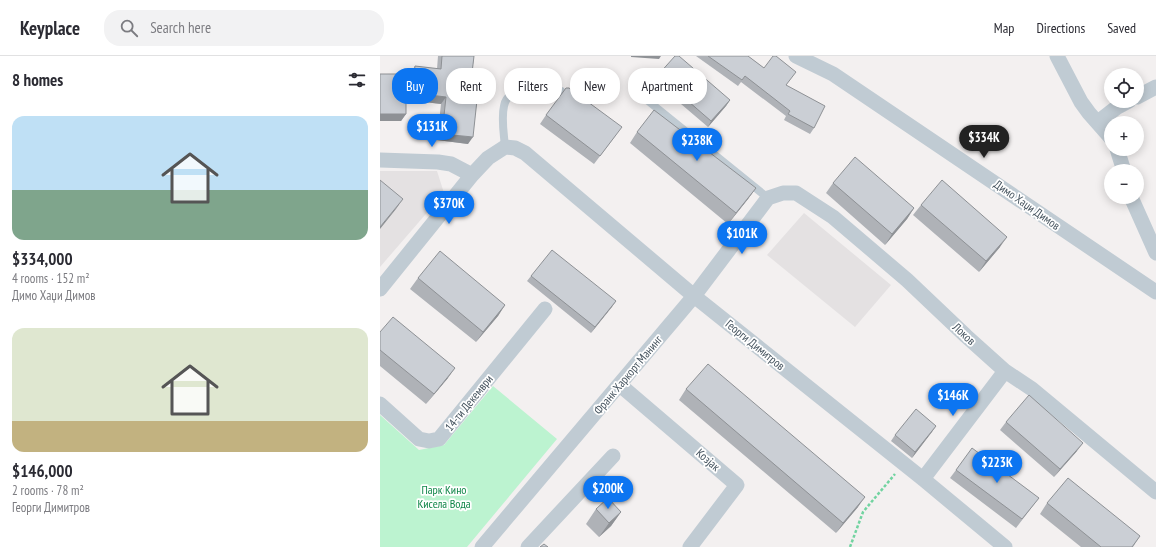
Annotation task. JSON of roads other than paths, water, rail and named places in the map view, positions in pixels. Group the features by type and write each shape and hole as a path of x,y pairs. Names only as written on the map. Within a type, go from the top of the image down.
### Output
{"street":[{"name":"Димо Хаџи Димов","path":"796,56 833,74 1156,292"},
{"path":"1057,56 1080,102 1088,113 1104,129"},
{"path":"1144,93 1156,87"},
{"path":"1098,122 1116,108"},
{"path":"380,289 472,176 488,158 505,147"},
{"name":"Георги Димитров","path":"505,147 515,148 525,153 694,296 923,479 1005,547"},
{"path":"380,160 438,162 451,164 472,176"},
{"name":"Локов","path":"768,198 783,193 796,193 833,217 907,280 1005,371 1032,389 1156,492"},
{"name":"Франк Харкорт Манинг","path":"482,547 694,296 768,198"},
{"path":"1134,204 1156,253"},
{"name":"14-ти Декември","path":"380,404 419,439 429,441 439,439 545,309"},
{"path":"923,479 1005,371"},
{"name":"Козјак","path":"620,385 737,485 690,547"},
{"path":"528,547 613,456"}],"lane":[{"path":"505,104 503,118 505,147"},
{"path":"652,104 768,198"}],"park label":[{"name":"Парк Кино Кисела Вода","path":"444,497"}]}
